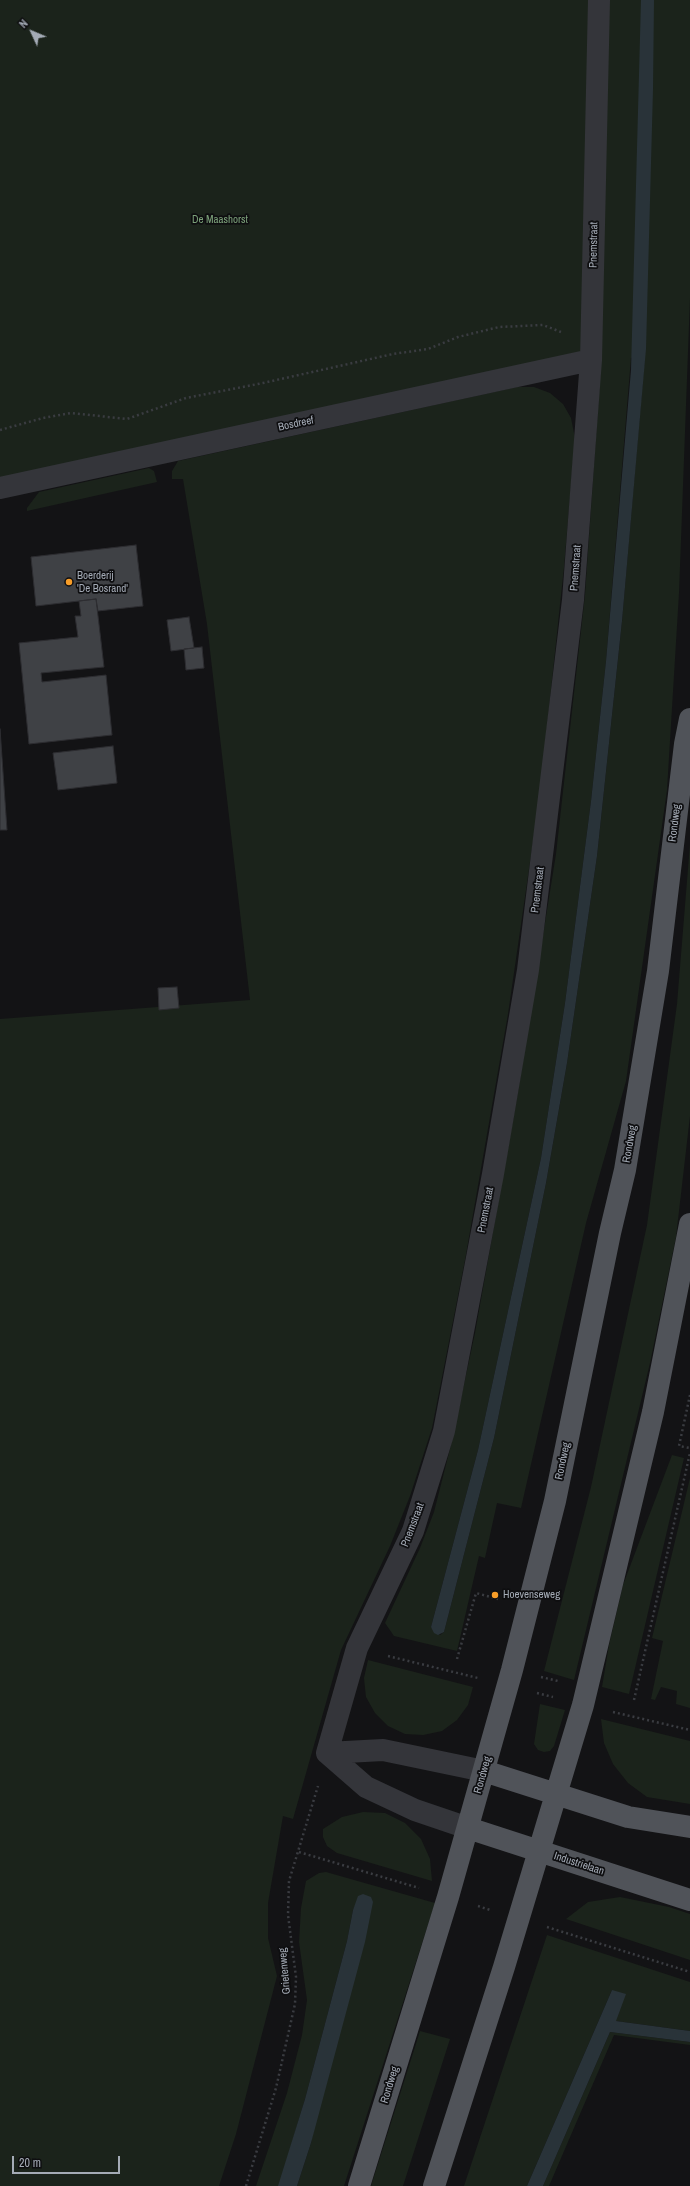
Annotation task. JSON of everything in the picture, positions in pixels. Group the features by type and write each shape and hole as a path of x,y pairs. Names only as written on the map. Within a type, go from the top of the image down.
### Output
{"main road":[{"name":"Rondweg","path":"359,2186 468,1828 512,1670 555,1501 610,1233 625,1170 658,971 684,752 690,719"},
{"path":"434,2186 539,1851 587,1688 653,1412 690,1224"},
{"path":"484,1771 628,1817 690,1827"},
{"name":"Industrielaan","path":"468,1828 690,1900"}],"street":[{"name":"Pnemstraat","path":"328,1753 357,1648 413,1531 444,1431 491,1182 528,970 573,600 592,360 599,0"},
{"name":"Bosdreef","path":"0,488 592,360"},
{"path":"328,1753 383,1750 484,1771"},
{"path":"328,1753 366,1787 415,1810 468,1828"}],"path":[{"path":"0,430 43,418 71,413 127,419 186,398 263,383 393,354 428,349 458,337 499,327 543,325 558,330 577,342 592,360"},
{"path":"690,1395 679,1446 690,1448"},
{"path":"634,1700 690,1453"},
{"path":"457,1659 476,1593 498,1599 500,1592"},
{"path":"512,1670 587,1688"},
{"name":"Grietenweg","path":"246,2186 276,2088 295,2004 296,1977 288,1915 289,1881 328,1753"},
{"path":"299,1852 690,1972"}],"green space":[{"name":"De Maashorst","path":"0,0 690,0 690,298 679,593 667,790 626,1081 586,1223 521,1508 497,1503 485,1558 479,1556 457,1651 394,1636 385,1623 420,1548 434,1512 451,1445 475,1333 518,1092 556,854 585,595 601,364 0,491","holes":["645,355 622,621 597,856 567,1063 546,1183 494,1438 444,1632 440,1635 431,1627 478,1450 541,1158 565,1003 591,801 606,661 631,358"]},
{"path":"517,387 534,387 550,393 563,404 571,418 575,438 564,567 540,793 508,1014 465,1260 432,1428 410,1496 390,1546 341,1650 293,1819 283,1816 268,1903 268,1938 277,1976 236,2134 219,2186 0,2186 0,1019 250,1000 207,624 183,479 172,479 172,471 178,461"},
{"path":"149,468 154,471 157,482 27,511 27,508 39,492"},
{"path":"690,844 690,1116 676,1237 650,1363 574,1680 544,1671 591,1487 647,1225 677,1004"},
{"path":"672,1455 684,1458 629,1694 602,1687 609,1645 623,1585"},
{"path":"690,1478 690,1708 676,1704 677,1691 661,1687 655,1700 651,1699 663,1641 652,1638"},
{"path":"368,1660 473,1687 468,1705 457,1720 442,1731 423,1735 405,1734 388,1726 375,1713 366,1697 364,1678"},
{"path":"540,1704 565,1710 554,1746 550,1751 544,1752 538,1750 534,1744"},
{"path":"601,1719 690,1741 690,1804 647,1797 628,1783 613,1764 604,1743"},
{"path":"363,1812 385,1813 405,1823 421,1839 430,1859 432,1881 337,1853 327,1846 323,1837 323,1829 342,1817"},
{"path":"326,1872 435,1903 344,2186 297,2186 311,2143 361,1895 353,1910 347,1941 305,2099 279,2186 256,2186 287,2093 302,2035 307,2000 299,1942 301,1908 306,1881 319,1873"},
{"path":"620,1897 669,1907 690,1914 690,1960 566,1919 588,1902"},
{"path":"547,1935 690,1982 690,2031 616,2021 612,1990 527,2186 464,2186"},
{"path":"420,2031 450,2039 403,2186 371,2186"},
{"path":"610,2032 690,2042 690,2045 614,2035 549,2186 543,2186"}],"shaded area":[{"path":"641,0 654,0 646,349 622,621 597,856 567,1063 546,1183 494,1438 444,1632 438,1635 434,1633 431,1627 478,1450 541,1158 565,1003 591,801 606,661 631,370"},
{"path":"363,1894 371,1897 373,1902 365,1942 311,2143 297,2186 278,2186 305,2099 347,1941 353,1910 358,1896"},
{"path":"612,1990 626,1994 616,2021 690,2031 690,2042 610,2032 543,2186 527,2186"}],"building":[{"path":"136,545 143,606 98,611 96,599 36,606 31,557"},
{"path":"96,599 104,667 41,673 42,682 106,675 112,735 29,744 19,643 78,637 75,616 81,616 79,601"},
{"path":"189,617 194,648 171,651 167,620"},
{"path":"202,647 204,668 186,670 184,649"},
{"path":"0,729 7,830 0,830"},
{"path":"113,746 117,783 58,790 53,753"},
{"path":"177,987 179,1008 159,1010 158,988"}],"place":[{"name":"Boerderij 'De Bosrand'","path":"69,582"},
{"name":"Hoevenseweg","path":"495,1595"}]}
